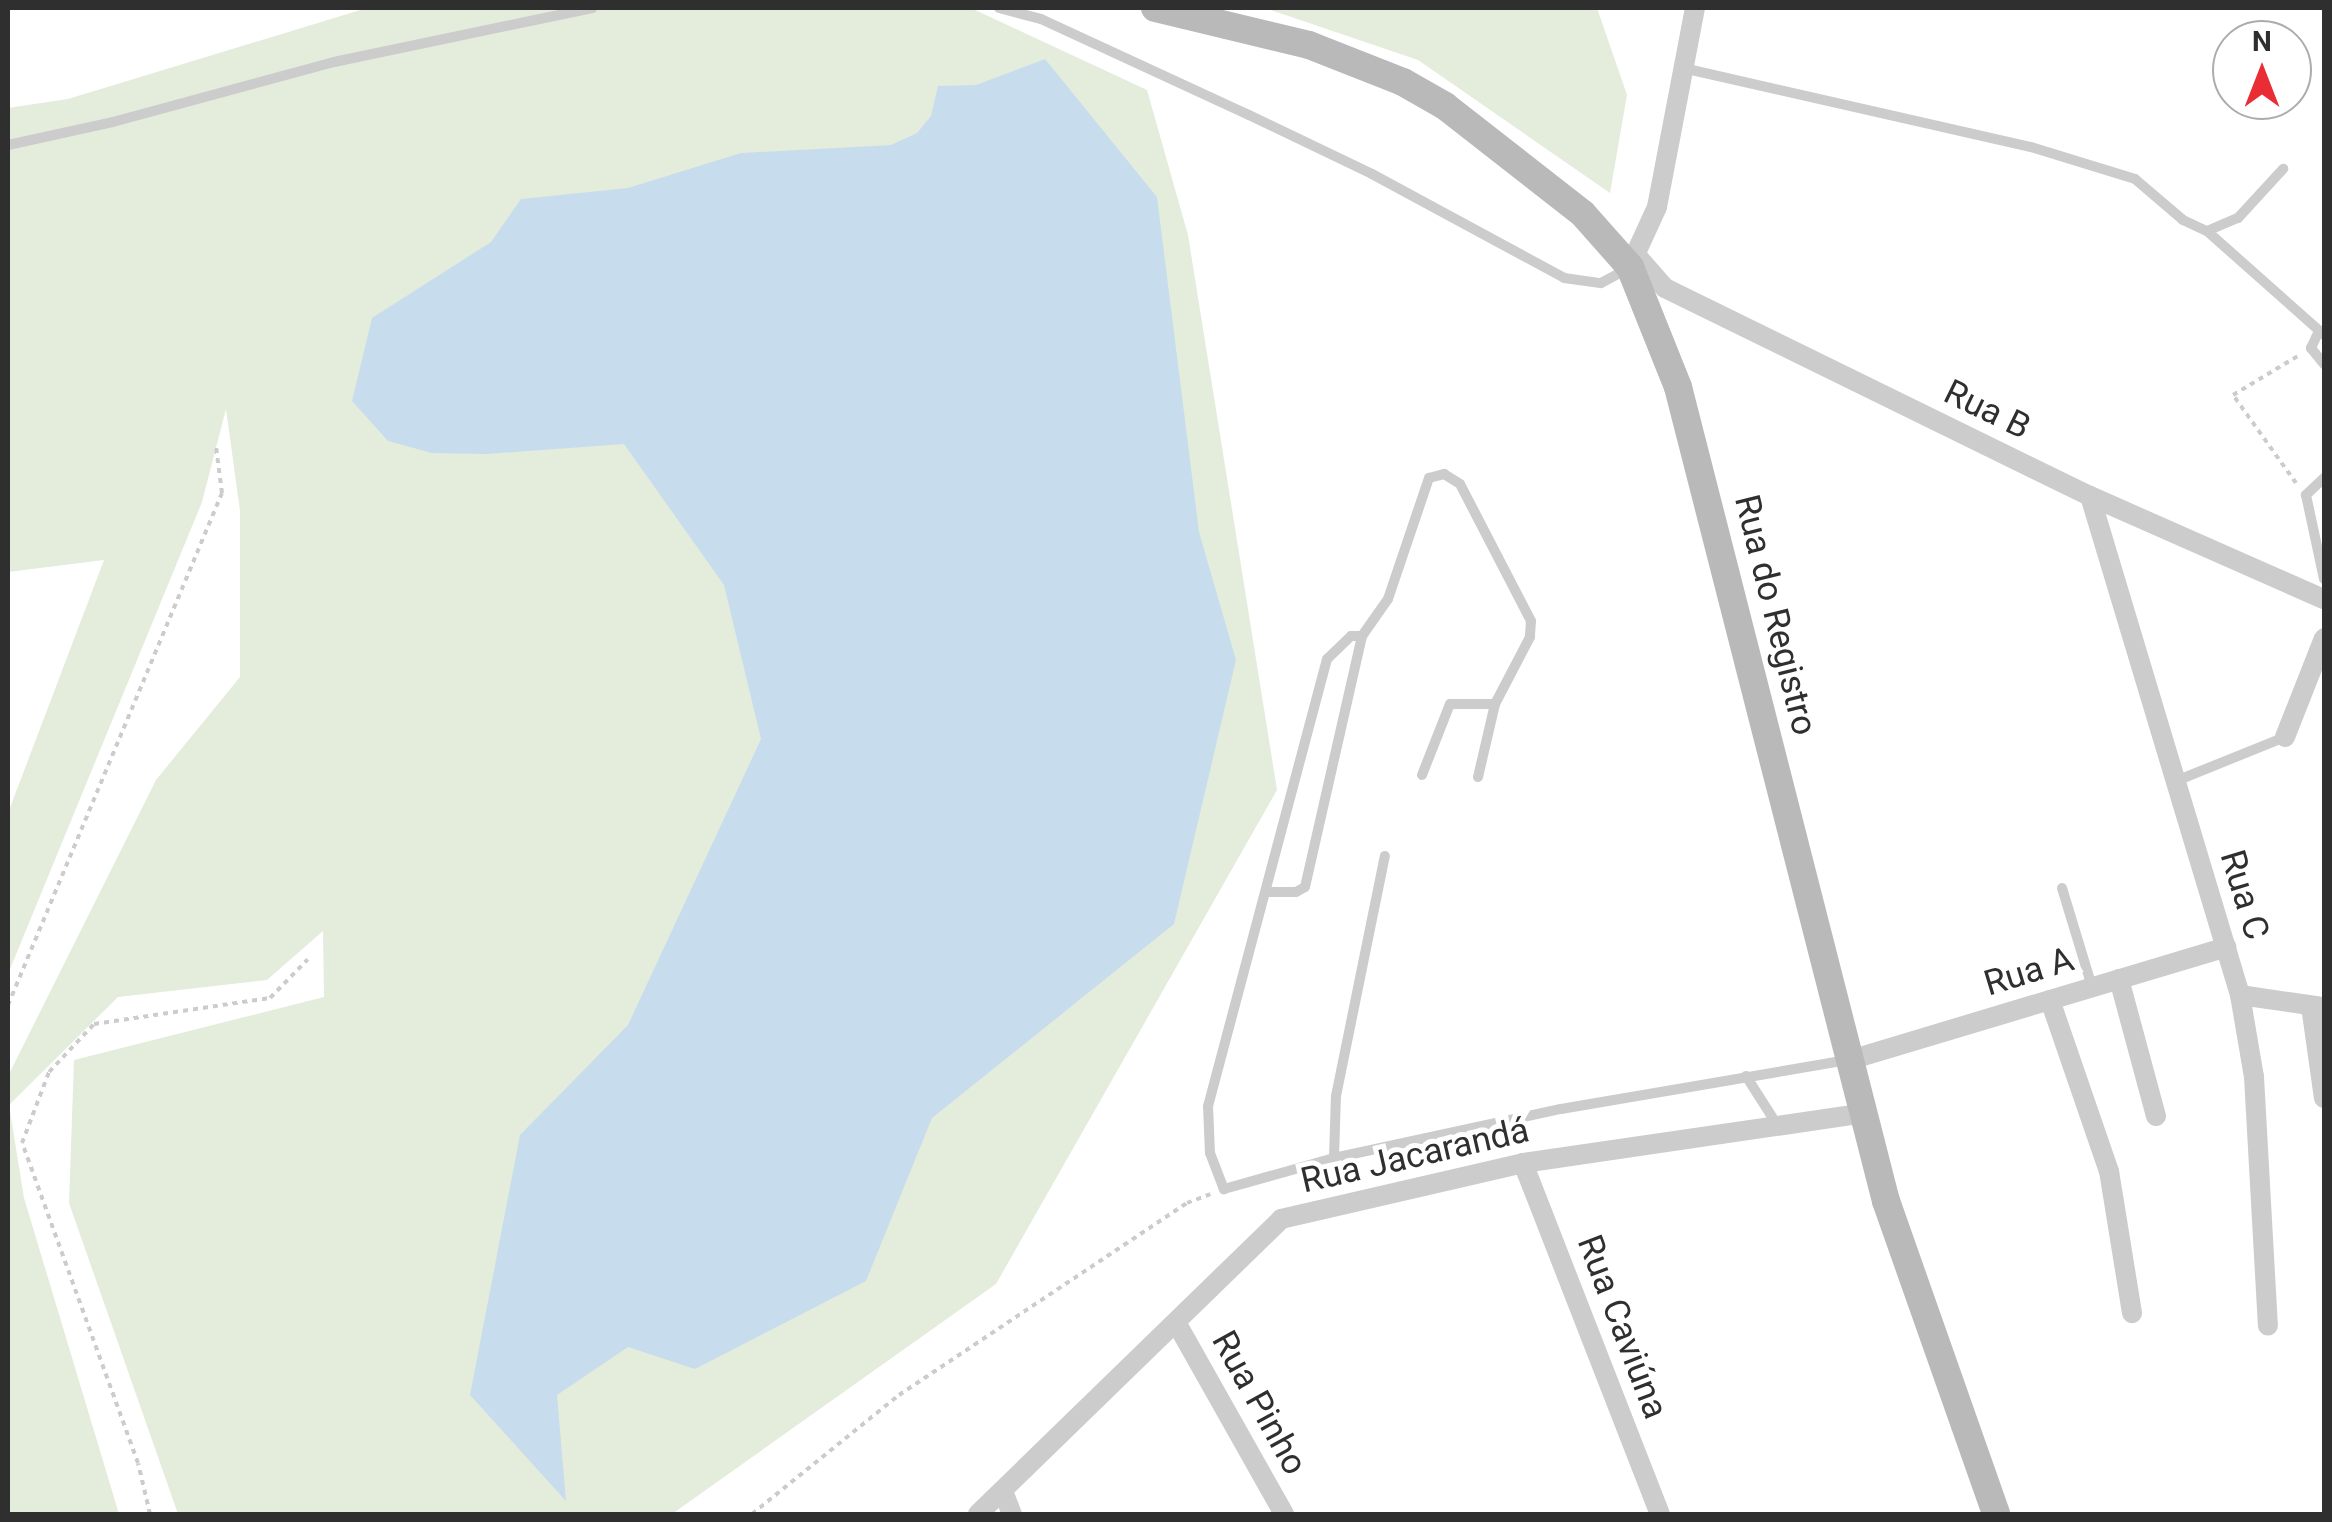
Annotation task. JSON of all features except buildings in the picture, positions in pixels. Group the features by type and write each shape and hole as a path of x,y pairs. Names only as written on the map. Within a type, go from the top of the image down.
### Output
{"main road":[{"name":"Rua do Registro","path":"1155,8 1309,45 1403,82 1445,106 1582,214 1632,261 1678,386 1886,1201 1996,1514"}],"street":[{"path":"1632,261 1657,207 1695,8"},
{"name":"Rua B","path":"1632,261 1665,288 2090,496 2324,598"},
{"name":"Rua C","path":"2090,496 2240,995 2254,1076 2268,1326"},
{"path":"2285,737 2324,638"},
{"name":"Rua A","path":"1850,1060 2226,946"},
{"path":"2119,979 2156,1116"},
{"path":"2240,995 2318,1006 2324,1098"},
{"path":"2050,1000 2109,1171 2132,1313"},
{"name":"Rua Jacarandá","path":"978,1514 1281,1219 1523,1163 1864,1113"},
{"name":"Rua Caviúna","path":"1523,1163 1660,1514"},
{"name":"Rua Pinho","path":"1177,1324 1284,1514"},
{"path":"1003,1490 1012,1514"}],"lane":[{"path":"8,145 113,122 334,62 592,8"},
{"path":"1000,8 1041,19 1363,170 1564,278 1601,283 1632,261"},
{"path":"1682,68 2031,147 2135,178 2183,220 2207,231 2322,334 2311,348 2324,364"},
{"path":"2207,231 2238,218 2283,169"},
{"path":"1268,892 1296,892 1305,887 1362,636 1388,599 1429,478 1444,474 1460,484 1531,621 1530,636 1495,704 1478,777"},
{"path":"2324,478 2306,495 2324,578"},
{"path":"1362,636 1351,636 1327,659 1208,1106 1210,1153 1224,1188 1334,1158 1561,1109 1850,1060"},
{"path":"1422,774 1450,704 1495,704"},
{"path":"2176,782 2285,737"},
{"path":"1334,1158 1336,1096 1385,856"},
{"path":"2062,888 2092,987"},
{"path":"1746,1076 1778,1126"}],"path":[{"path":"2306,495 2265,446 2232,395 2311,348"},
{"path":"8,1005 222,493 216,448"},
{"path":"150,1514 138,1463 22,1143 49,1072 94,1024 270,998 308,959"},
{"path":"752,1514 899,1395 1187,1203 1224,1188"}],"green space":[{"path":"367,8 971,8 1147,90 1188,235 1277,790 996,1284 672,1514 178,1514 69,1203 74,1060 324,997 323,931 267,980 118,997 9,1105 24,1198 119,1514 8,1514 8,1076 156,780 240,677 240,511 226,409 202,502 8,974 8,813 104,560 8,572 8,108 68,99"},
{"path":"1265,8 1597,8 1627,95 1610,193 1418,60"}],"water":[{"path":"1045,59 1157,197 1199,532 1236,660 1174,924 932,1118 866,1281 695,1369 628,1347 557,1395 566,1501 470,1395 520,1135 628,1025 761,739 724,585 624,444 486,454 432,453 388,441 352,401 372,318 491,242 521,199 628,188 741,153 891,145 917,133 931,116 938,86 976,85"}]}
